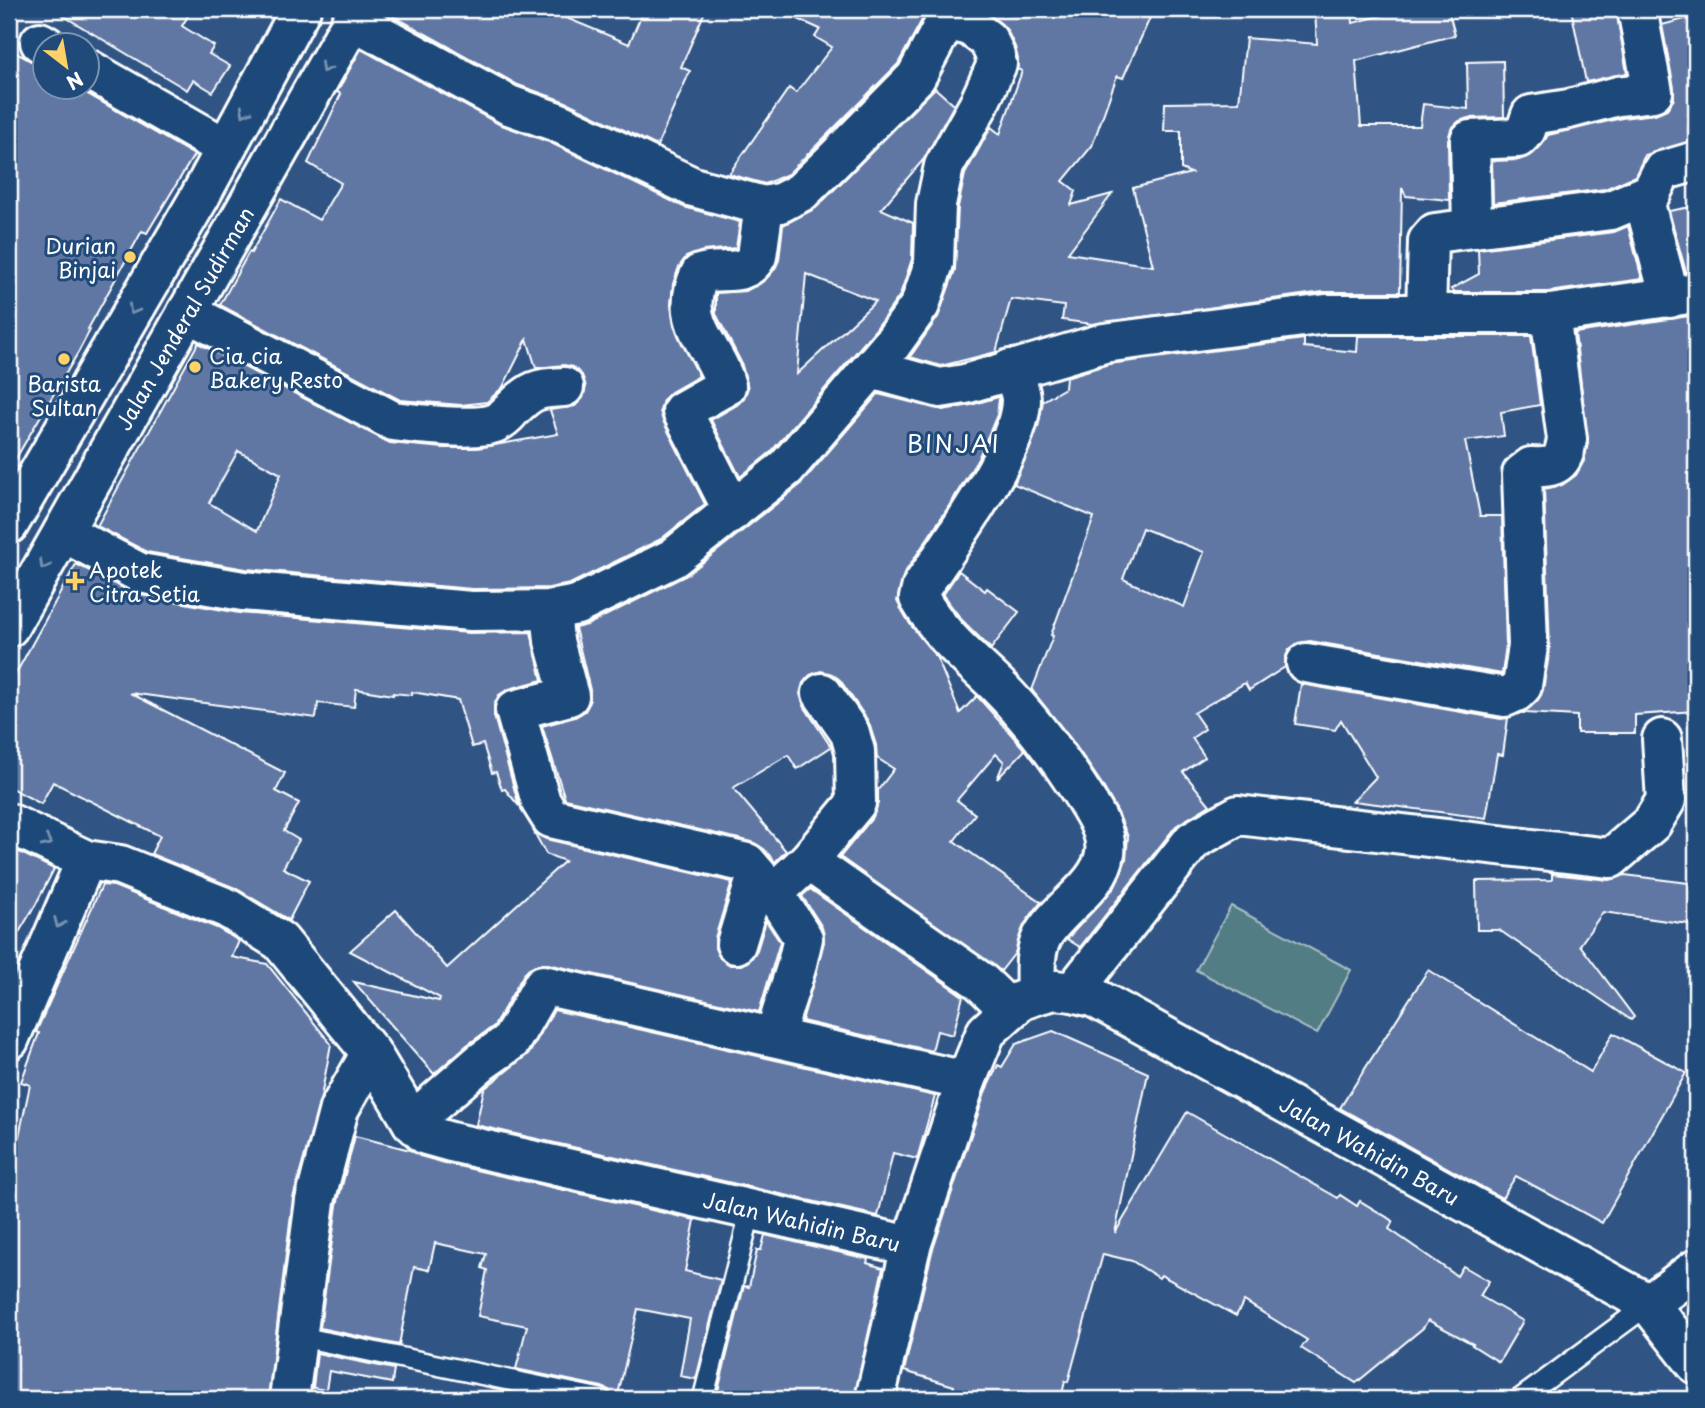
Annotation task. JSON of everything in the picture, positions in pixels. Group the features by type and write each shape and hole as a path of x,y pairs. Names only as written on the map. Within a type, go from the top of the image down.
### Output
{"street":[{"path":"12,517 198,200 301,9"},
{"path":"1472,228 1470,139 1517,138 1526,130 1531,115 1569,109 1618,96 1653,92 1637,9"},
{"path":"63,532 140,573 243,591 471,611 551,610 577,605 673,558 786,468 892,344 920,305 934,263 936,204 944,166 978,106 997,64 995,51 988,40 971,27 938,14 916,77 801,192 780,203 764,206 693,187 557,122 509,105 356,14"},
{"name":"Jalan Jenderal Sudirman","path":"9,627 356,14"},
{"path":"102,77 226,148"},
{"path":"1426,314 1428,240 1435,233 1611,210 1651,193 1662,171 1696,161"},
{"path":"871,369 940,388 965,384 1104,343 1326,314 1550,314 1683,295 1643,197"},
{"path":"198,200 237,223"},
{"path":"733,511 682,411 726,386 723,375 696,327 693,307 695,284 700,274 708,271 741,271 753,262 757,256 764,206"},
{"path":"187,312 393,421 488,426 499,422 526,395 538,388 564,387"},
{"path":"1306,663 1505,697 1522,686 1528,646 1522,474 1531,467 1558,463 1564,456 1567,439 1550,314"},
{"path":"1010,369 1021,398 1016,423 997,470 922,586 919,598 955,648 998,687 1057,755 1098,818 1106,849 1103,867 1042,937 1037,953 1040,999"},
{"path":"12,517 91,481"},
{"path":"551,610 554,641 569,696 515,710 541,802 551,818 747,863 768,881 803,938 774,1037"},
{"path":"736,944 768,881 808,862 856,803 855,751 850,733 822,692"},
{"path":"1040,999 1193,839 1238,816 1611,858 1652,823 1666,800 1661,739"},
{"name":"Jalan Wahidin Baru","path":"9,823 86,860 120,865 228,908 280,941 371,1053 412,1122 426,1135 911,1246 965,1081 986,1032 1040,999 1095,998 1648,1304"},
{"path":"9,1041 86,860"},
{"path":"808,862 980,981 1040,999"},
{"path":"412,1122 481,1062 511,1041 543,985 965,1081"},
{"path":"289,1399 316,1200 339,1109 371,1053"},
{"path":"875,1399 911,1246"},
{"path":"1696,1269 1648,1304 1696,1364"}],"lane":[{"path":"703,1399 751,1210"},
{"path":"1520,1399 1648,1304"},
{"path":"297,1336 600,1399"}],"green space":[{"path":"1231,906 1351,970 1317,1034 1196,970"}],"building":[{"path":"52,9 192,9 182,26 214,46 209,54 230,66 213,92 193,80 187,90 102,39 102,32 90,32"},
{"path":"381,9 568,9 564,17 629,44 644,9 706,9 681,67 690,71 657,146 566,102 518,85"},
{"path":"776,9 928,9 898,64 788,174 765,184 729,174 789,88 796,93 832,47 815,37 820,29"},
{"path":"983,9 1154,9 1123,78 1117,76 1092,146 1063,181 1076,191 1071,205 1112,194 1068,253 1153,266 1133,188 1191,173 1181,169 1181,131 1164,131 1165,103 1239,102 1246,38 1317,44 1315,11 1352,9 1353,23 1405,9 1448,9 1455,35 1356,61 1361,126 1420,126 1423,104 1468,109 1467,62 1503,61 1504,117 1468,118 1459,121 1451,129 1448,140 1449,200 1406,196 1402,188 1400,292 1323,292 1092,324 1062,320 1064,306 1011,299 996,352 941,366 910,357 938,317 955,270 958,207 965,174 991,127 1000,134 1022,71 1017,69 1015,47 1007,30"},
{"path":"1571,9 1616,9 1627,73 1586,82"},
{"path":"1696,16 1696,140 1645,155 1635,176 1605,189 1493,203 1492,161 1519,160 1533,154 1548,135 1622,118 1655,114 1667,109 1674,99 1674,88 1662,25"},
{"path":"9,49 32,61 32,102 101,102 194,155 147,233 142,231 88,329 90,330 79,351 9,470"},
{"path":"361,49 499,124 549,142 684,207 740,222 736,248 703,251 686,257 673,284 671,305 674,325 699,376 671,392 663,400 660,411 705,504 661,539 570,584 549,588 472,589 246,569 147,552 97,526 198,343 390,443 477,448 558,434 550,410 575,406 583,398 586,387 582,375 573,367 564,365 536,368 527,339 503,387 487,402 461,405 400,400 220,305 281,199 319,220 341,183 308,163 341,94 337,92","holes":["238,451 281,474 257,531 209,503"]},
{"path":"935,88 954,105 924,159 881,209 913,223 912,259 900,295 875,330 771,452 740,477 711,420 737,405 748,388 741,362 716,314 716,293 746,291 765,280 779,260 783,225 816,208","holes":["806,274 876,301 797,374"]},
{"path":"1696,206 1696,272 1686,272 1669,211"},
{"path":"1628,226 1642,279 1548,292 1453,292 1451,289 1479,274 1478,249 1614,232"},
{"path":"1696,315 1696,711 1635,715 1635,733 1577,733 1577,716 1523,713 1537,701 1543,690 1550,649 1544,489 1562,485 1576,475 1584,461 1588,443 1575,333"},
{"path":"1358,336 1531,336 1540,405 1501,412 1504,436 1465,441 1480,516 1502,516 1506,645 1502,674 1310,641 1298,643 1289,650 1285,667 1249,690 1245,683 1194,713 1205,729 1192,738 1205,757 1183,772 1210,805 1176,826 1080,947 1067,939 1115,887 1126,859 1128,837 1101,783 1071,739 1032,690 1094,517 1014,484 1038,427 1043,401 1065,388 1066,377 1109,364 1304,339 1304,347 1357,352","holes":["1142,528 1204,552 1184,607 1123,579"]},
{"path":"878,394 943,410 998,397 999,399 997,415 978,459 904,574 897,601 910,624 937,658 960,713 977,696 1025,750 997,779 1004,762 996,754 957,800 975,814 954,841 1041,902 1024,925 1015,953 1001,971 840,857 873,817 878,803 878,790 894,769 877,758 876,745 868,721 840,680 832,674 821,671 810,675 803,683 800,694 804,706 831,747 797,769 788,755 733,788 786,851 775,862 764,849 752,842 565,799 542,726 575,717 585,711 590,702 590,690 575,628 587,625 687,575 800,485"},
{"path":"76,564 136,594 239,613 469,633 531,632 542,680 509,689 499,695 494,705 494,716 519,806 505,789 502,790 496,772 492,773 483,744 472,747 458,700 412,692 412,695 393,695 356,689 354,707 318,703 316,718 130,693 285,773 276,791 299,803 284,831 299,840 283,868 309,881 289,920 235,888 151,854 160,836 53,782 41,804 9,787 9,686"},
{"path":"959,571 1019,612 991,649 962,620 943,595"},
{"path":"1301,684 1501,719 1508,718 1503,755 1497,754 1486,818 1353,801 1376,777 1341,720 1335,730 1295,724"},
{"path":"534,832 546,839 732,882 715,938 715,948 720,958 730,965 742,965 750,960 757,950 766,921 780,942 759,1012 548,964 535,965 524,974 494,1026 434,1074 354,982 439,1001 440,998 350,951 396,910 447,968 565,861 546,854"},
{"path":"9,847 54,869 9,949"},
{"path":"1552,874 1609,880 1625,875 1696,884 1696,925 1603,912 1580,945 1634,1017 1631,1020 1499,930 1477,930 1476,881 1552,880"},
{"path":"102,885 114,886 217,928 239,941 232,957 267,964 331,1044 321,1097 293,1198 268,1399 211,1392 210,1399 9,1399 9,1164 13,1164 30,1085 21,1082 39,1033 36,1032"},
{"path":"810,889 963,996 953,1035 937,1031 932,1051 802,1021 824,942 822,927 802,896"},
{"path":"1428,970 1591,1072 1613,1033 1686,1073 1602,1223 1516,1176 1502,1198 1340,1108"},
{"path":"554,1010 935,1096 917,1159 893,1153 878,1216 476,1125 484,1089 530,1052"},
{"path":"1053,1031 1148,1073 1115,1233 1187,1112 1338,1198 1340,1195 1357,1206 1360,1201 1393,1221 1389,1229 1457,1276 1463,1266 1489,1281 1480,1296 1523,1321 1499,1362 1473,1344 1428,1320 1423,1328 1356,1383 1301,1348 1307,1340 1244,1301 1236,1316 1161,1275 1159,1278 1132,1261 1103,1254 1061,1399 950,1399 954,1386 904,1371 932,1252 986,1090 998,1065 1002,1067 1016,1044"},
{"path":"355,1136 410,1150 420,1156 445,1163 695,1220 685,1271 721,1280 696,1379 680,1376 690,1319 638,1309 617,1399 602,1387 516,1369 527,1326 478,1316 487,1270 482,1268 486,1254 435,1243 429,1270 414,1267 399,1345 320,1328 337,1205"},
{"path":"765,1235 868,1259 867,1263 883,1268 854,1399 716,1399 744,1286 749,1287 757,1250 761,1250"},
{"path":"317,1353 394,1369 392,1383 329,1371 326,1390 313,1388"}],"place":[{"name":"Durian Binjai","path":"130,257"},
{"name":"Barista Sultan","path":"64,359"},
{"name":"Cia cia Bakery Resto","path":"195,367"},
{"name":"Apotek Citra Setia","path":"75,581"}],"district":[{"name":"BINJAI","path":"954,443"}]}
